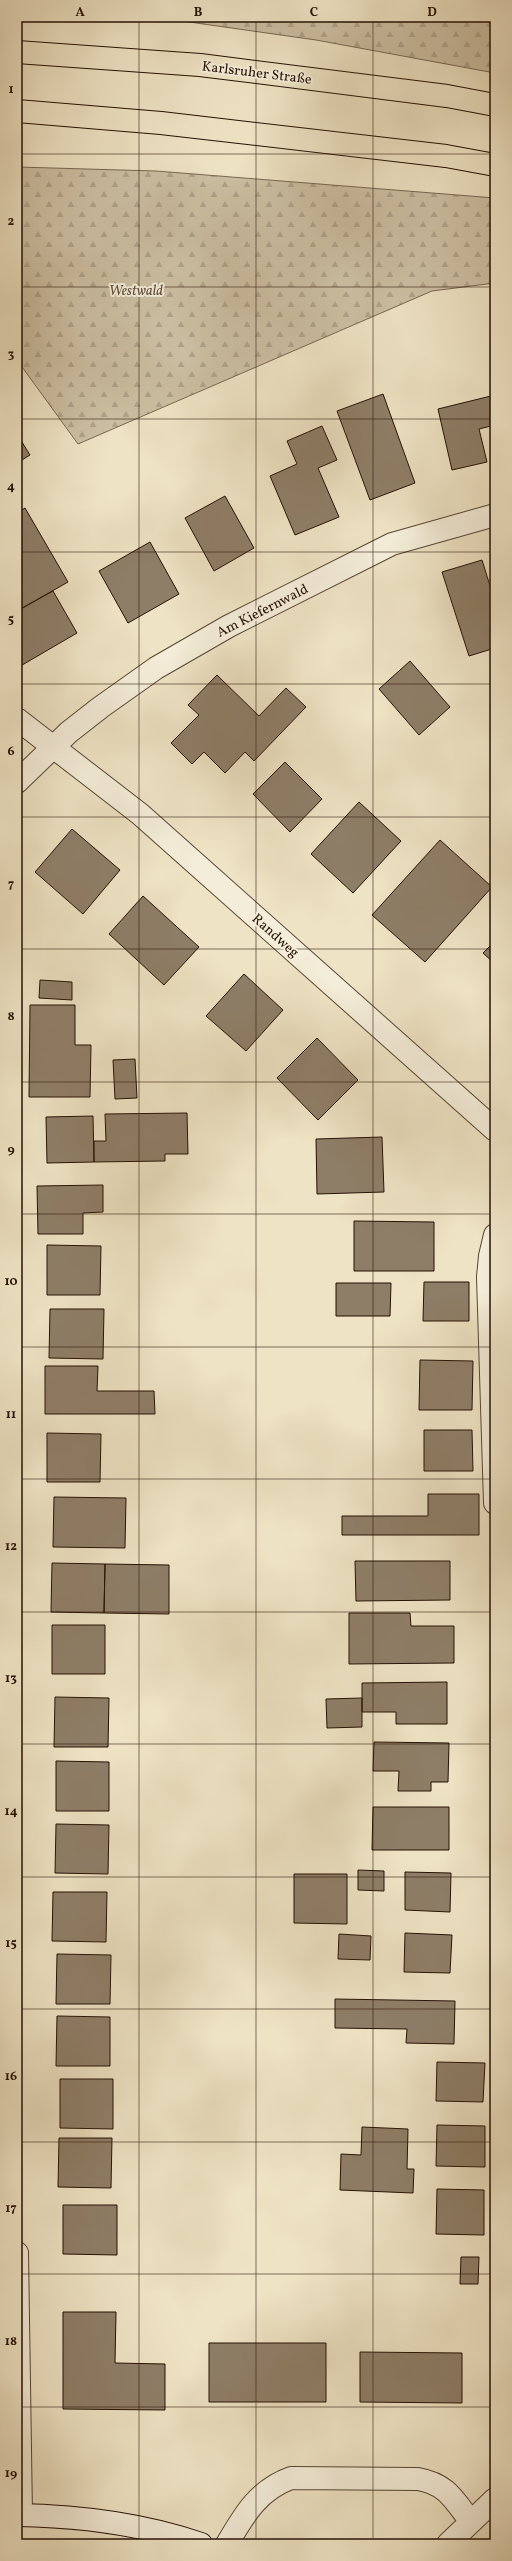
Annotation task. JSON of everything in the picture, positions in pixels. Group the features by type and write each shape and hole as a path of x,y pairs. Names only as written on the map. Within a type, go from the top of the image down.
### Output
{"main road":[{"name":"Karlsruher Straße","path":"17,52 200,65 447,96 495,105"},
{"path":"17,112 162,123 446,156 495,165"}],"street":[{"name":"Am Kiefernwald","path":"17,782 52,748 131,684 229,626 392,544 495,515"},
{"name":"Randweg","path":"17,719 52,748 140,814 495,1130"},
{"path":"495,1235 490,1256 488,1277 495,1503"},
{"path":"17,2253 19,2515 101,2521 147,2529 201,2544"},
{"path":"227,2544 246,2510 258,2496 279,2482 290,2478 418,2479 432,2482 443,2487 471,2522"},
{"path":"448,2544 495,2499"}],"green space":[{"path":"154,17 495,17 495,73 316,40"},
{"name":"Westwald","path":"17,167 156,171 495,198 495,283 432,291 78,444 17,360"}],"building":[{"path":"383,394 415,483 370,500 337,411"},
{"path":"495,395 495,425 479,429 487,462 452,470 438,409"},
{"path":"322,426 337,460 318,468 339,517 295,535 270,476 297,464 287,441"},
{"path":"17,434 30,455 17,463"},
{"path":"225,496 254,548 214,571 185,518"},
{"path":"25,508 68,582 17,611 17,513"},
{"path":"150,542 179,594 128,623 99,571"},
{"path":"482,560 495,602 495,648 469,656 442,572"},
{"path":"53,591 77,633 17,668 17,611"},
{"path":"410,661 450,707 419,735 379,689"},
{"path":"217,675 259,716 286,688 306,707 254,761 245,752 225,773 204,752 192,764 171,743 199,715 188,705"},
{"path":"285,762 322,799 290,832 253,794"},
{"path":"359,802 401,841 353,893 311,854"},
{"path":"72,829 120,870 83,914 35,872"},
{"path":"440,840 492,887 425,962 372,915"},
{"path":"143,896 199,947 164,985 109,934"},
{"path":"495,941 495,964 483,953"},
{"path":"244,974 283,1010 246,1051 206,1016"},
{"path":"40,980 72,982 72,1000 39,998"},
{"path":"30,1005 75,1005 75,1045 91,1045 90,1097 29,1097"},
{"path":"317,1038 358,1080 318,1120 277,1078"},
{"path":"135,1059 137,1098 115,1099 113,1060"},
{"path":"187,1113 188,1154 165,1154 165,1161 94,1162 94,1141 106,1141 105,1114"},
{"path":"93,1116 94,1162 47,1163 46,1117"},
{"path":"382,1137 384,1192 317,1194 316,1139"},
{"path":"103,1185 103,1212 83,1213 83,1234 38,1234 37,1186"},
{"path":"354,1221 434,1222 434,1271 354,1271"},
{"path":"47,1245 101,1246 100,1295 47,1295"},
{"path":"424,1282 469,1282 469,1321 423,1321"},
{"path":"336,1283 391,1283 390,1316 336,1316"},
{"path":"50,1309 104,1309 103,1359 49,1358"},
{"path":"420,1360 473,1361 472,1410 419,1410"},
{"path":"45,1366 98,1366 97,1391 154,1391 155,1414 45,1414"},
{"path":"424,1430 472,1430 473,1471 424,1471"},
{"path":"47,1433 101,1434 100,1482 47,1482"},
{"path":"428,1494 479,1494 479,1535 342,1535 342,1516 428,1516"},
{"path":"54,1497 126,1498 125,1548 53,1547"},
{"path":"355,1561 450,1561 450,1600 356,1601"},
{"path":"52,1563 105,1564 104,1613 51,1612"},
{"path":"105,1564 169,1565 169,1614 104,1613"},
{"path":"349,1613 410,1613 411,1626 454,1626 454,1663 349,1664"},
{"path":"52,1625 105,1625 105,1674 52,1674"},
{"path":"447,1682 447,1724 396,1724 396,1712 362,1712 362,1683"},
{"path":"55,1697 109,1698 108,1747 54,1747"},
{"path":"362,1698 362,1727 327,1728 326,1699"},
{"path":"374,1742 449,1743 448,1782 431,1782 431,1791 398,1791 399,1771 373,1771"},
{"path":"56,1761 109,1762 109,1811 56,1811"},
{"path":"373,1807 449,1807 449,1850 372,1850"},
{"path":"56,1824 109,1825 108,1874 55,1873"},
{"path":"358,1870 384,1871 384,1891 358,1890"},
{"path":"405,1872 451,1873 450,1912 405,1910"},
{"path":"294,1874 347,1874 347,1924 294,1923"},
{"path":"53,1892 107,1892 106,1942 52,1941"},
{"path":"405,1933 452,1935 450,1973 404,1972"},
{"path":"339,1934 371,1936 370,1960 338,1959"},
{"path":"57,1954 111,1955 110,2004 56,2004"},
{"path":"335,1999 455,2001 454,2044 406,2043 407,2029 335,2028"},
{"path":"57,2016 110,2017 110,2066 56,2066"},
{"path":"437,2062 485,2063 483,2102 436,2101"},
{"path":"60,2079 113,2079 113,2129 60,2128"},
{"path":"437,2125 485,2126 485,2167 436,2166"},
{"path":"362,2127 408,2129 407,2169 414,2169 413,2193 340,2190 341,2154 361,2155"},
{"path":"59,2138 112,2138 111,2188 58,2187"},
{"path":"437,2189 484,2190 484,2235 436,2234"},
{"path":"63,2205 117,2205 117,2255 63,2254"},
{"path":"461,2257 479,2257 478,2284 460,2284"},
{"path":"63,2312 116,2312 115,2363 165,2364 165,2410 63,2409"},
{"path":"209,2343 326,2343 326,2402 209,2402"},
{"path":"360,2352 462,2353 462,2403 360,2402"}]}
